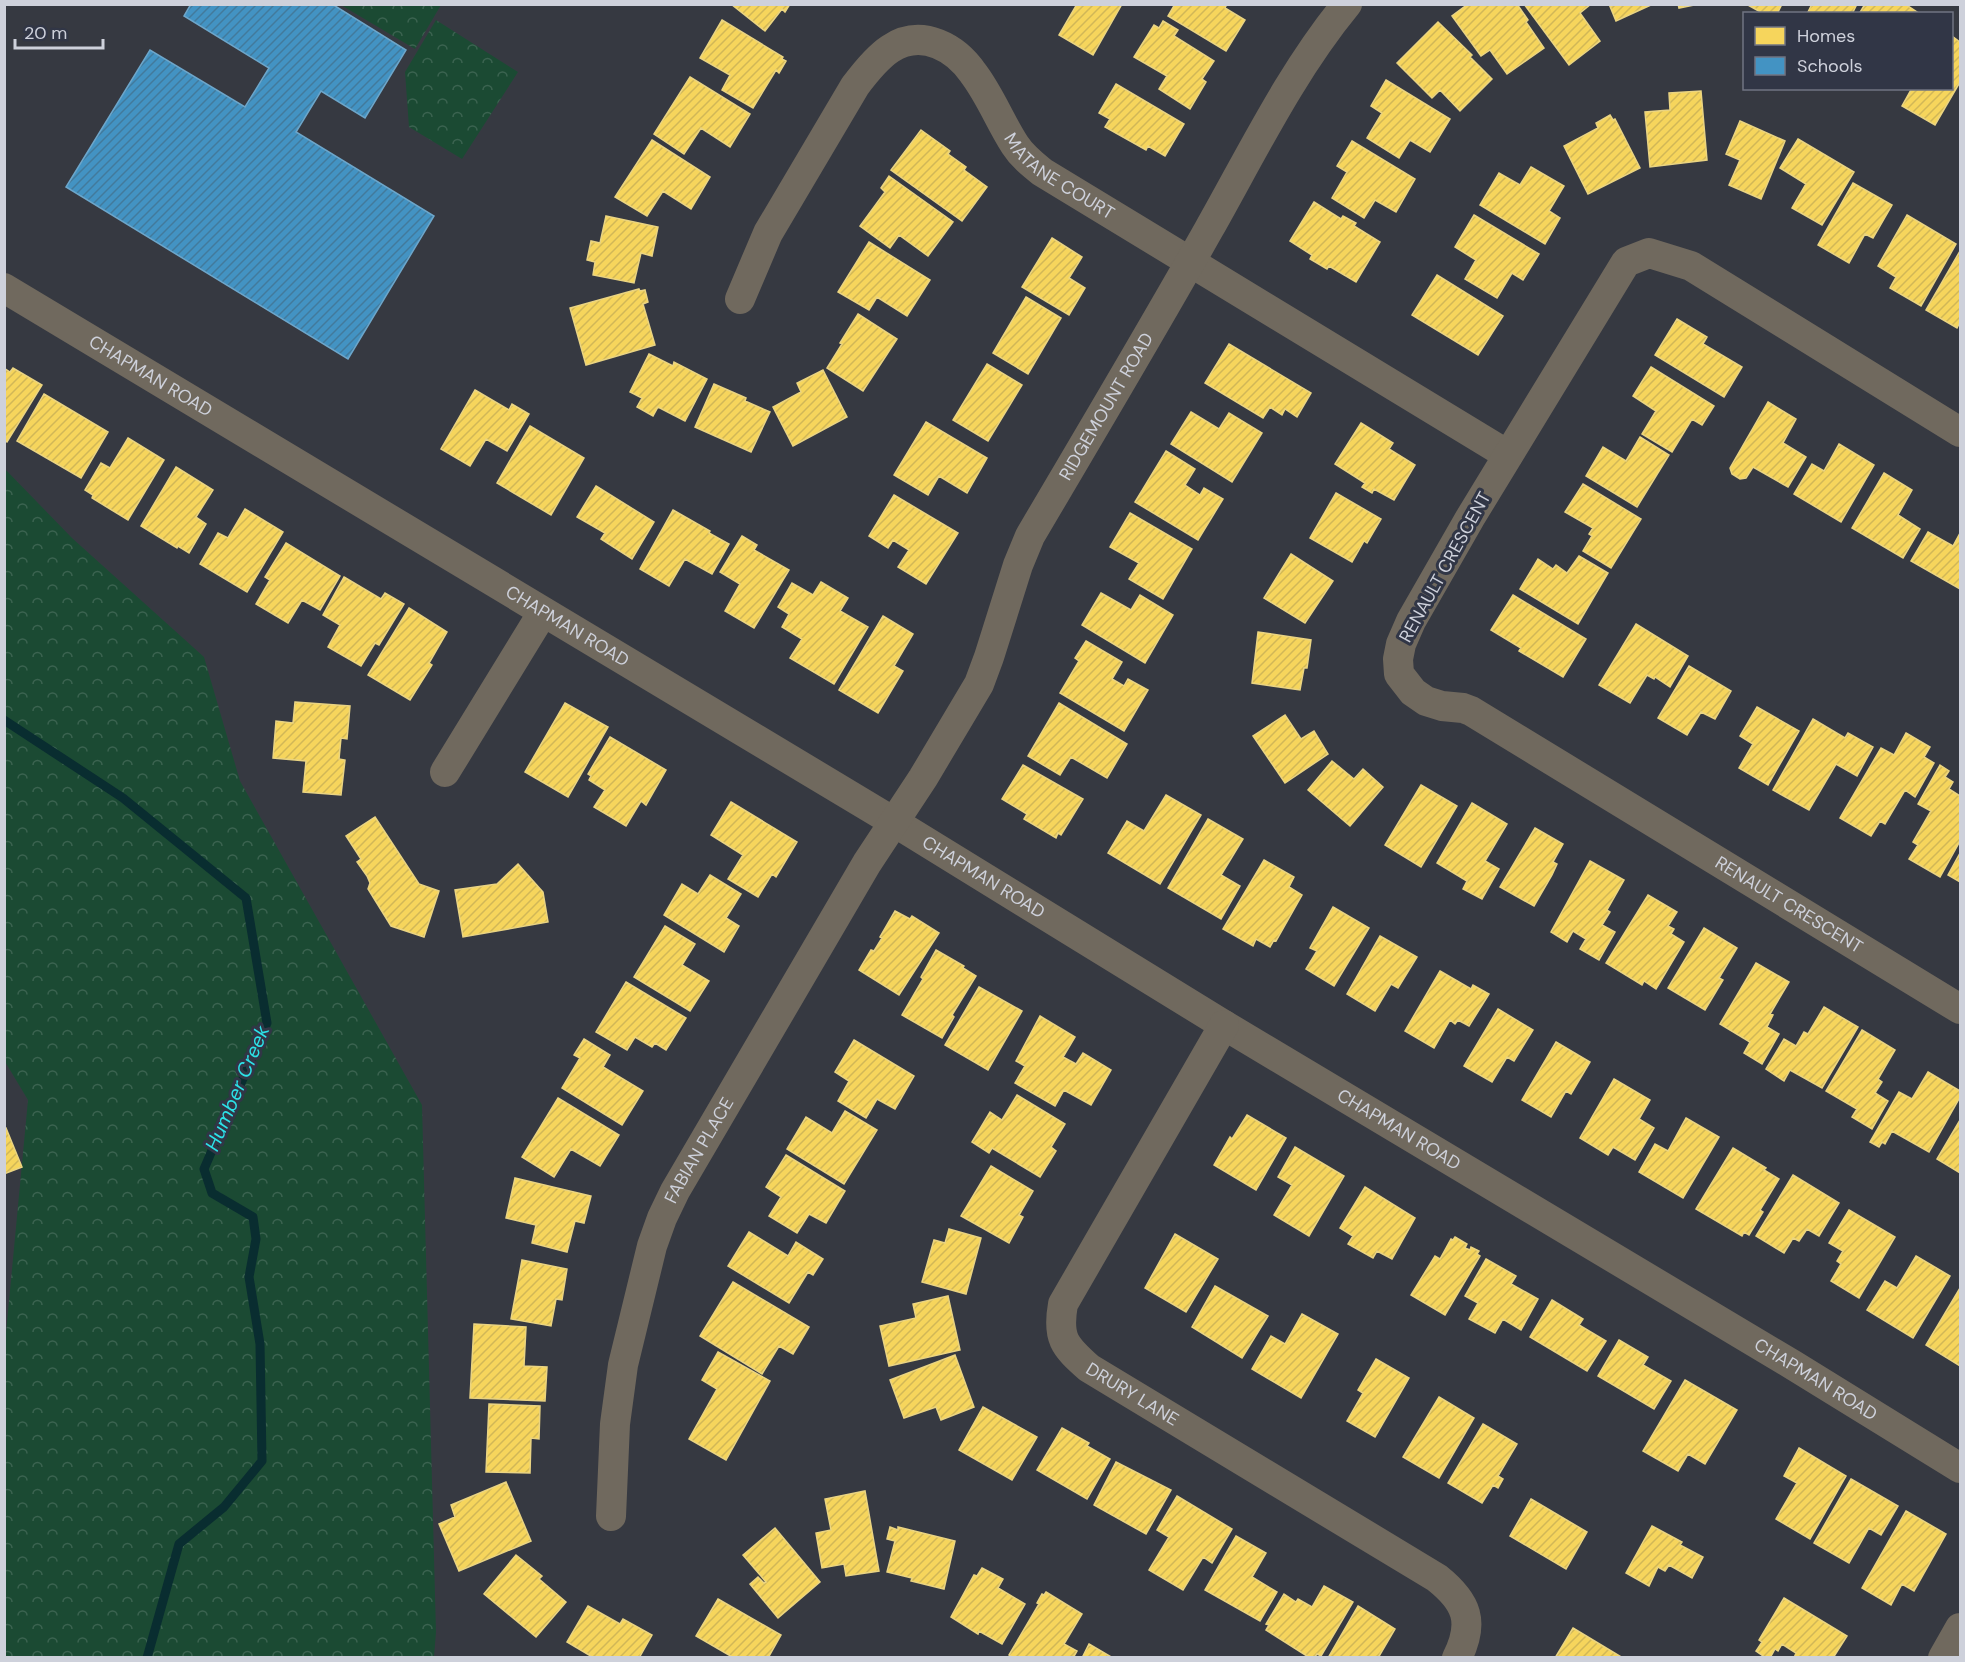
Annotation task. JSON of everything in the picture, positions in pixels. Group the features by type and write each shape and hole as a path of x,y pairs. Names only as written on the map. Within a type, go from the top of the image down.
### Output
{"street":[{"name":"RIDGEMOUNT ROAD","path":"894,822 979,684 1018,565 1030,536 1191,262 1297,74 1325,31 1347,4"},
{"name":"MATANE COURT","path":"740,299 768,232 855,86 881,55 894,46 912,39 928,40 961,58 975,75 1016,147 1041,172 1508,455"},
{"name":"RENAULT CRESCENT","path":"1960,432 1690,266 1649,252 1626,262 1508,455 1411,621 1398,659 1400,674 1405,684 1413,692 1442,706 1471,711 1960,1009"},
{"name":"CHAPMAN ROAD","path":"4,288 894,822 1224,1025 1794,1365 1960,1468"},
{"path":"445,772 543,612"},
{"name":"FABIAN PLACE","path":"611,1516 615,1424 623,1365 652,1246 662,1218 723,1108 867,863 894,822"},
{"name":"DRURY LANE","path":"1224,1025 1063,1304 1059,1323 1064,1341 1074,1355 1089,1368 1437,1578 1454,1591 1466,1613 1467,1634 1457,1658"},
{"path":"1943,1658 1960,1628"}],"green space":[{"path":"441,4 415,49 341,5"},
{"path":"436,20 518,72 462,159 409,127 405,72"},
{"path":"4,468 72,538 204,657 240,781 422,1105 436,1632 434,1657 5,1657 4,1354 28,1100 4,1060"}],"building: Homes":[{"path":"731,4 790,4 785,12 782,9 765,31"},
{"path":"1077,4 1122,4 1093,55 1059,35"},
{"path":"1175,4 1227,4 1225,8 1245,20 1226,51 1168,16"},
{"path":"1468,4 1517,4 1544,48 1507,74 1490,50 1481,56 1452,16"},
{"path":"1524,4 1591,4 1580,13 1600,41 1569,65"},
{"path":"1609,4 1653,4 1616,21"},
{"path":"1678,4 1699,4 1679,8"},
{"path":"1746,4 1782,4 1778,12 1760,12"},
{"path":"1812,4 1857,4 1853,12 1808,12"},
{"path":"1865,4 1905,4 1917,12 1860,12"},
{"path":"722,20 786,61 779,73 776,70 753,108 722,90 730,75 700,58"},
{"path":"1163,21 1178,30 1174,36 1214,61 1202,79 1206,82 1190,109 1159,89 1167,76 1134,57 1154,25 1159,28"},
{"path":"1438,22 1472,55 1470,57 1492,79 1460,111 1440,90 1432,98 1397,63"},
{"path":"1953,37 1960,42 1960,82 1935,125 1902,106 1911,90 1953,90"},
{"path":"690,77 750,114 730,147 701,128 684,154 654,134"},
{"path":"1386,80 1450,119 1430,152 1410,140 1399,158 1367,138 1382,113 1371,106"},
{"path":"1116,84 1184,124 1165,156 1148,146 1146,150 1105,127 1110,119 1099,113"},
{"path":"1701,91 1707,160 1650,167 1645,112 1670,110 1669,93"},
{"path":"1610,115 1613,120 1615,119 1640,168 1588,194 1564,146 1598,128 1596,123"},
{"path":"1740,121 1785,141 1761,199 1729,185 1740,160 1726,154"},
{"path":"921,130 950,151 948,154 966,167 964,170 987,187 962,221 891,170"},
{"path":"1798,139 1854,172 1822,225 1792,208 1806,184 1780,168"},
{"path":"652,140 710,177 691,209 663,191 647,216 615,197"},
{"path":"1352,141 1415,179 1396,212 1375,200 1364,218 1332,198 1347,172 1337,166"},
{"path":"1531,167 1564,186 1549,211 1560,218 1545,244 1480,205 1499,173 1520,185"},
{"path":"889,176 953,222 928,256 899,235 890,248 860,226 885,192 881,188"},
{"path":"1853,183 1892,205 1873,238 1865,234 1849,263 1818,245"},
{"path":"1314,202 1341,219 1343,216 1356,223 1354,226 1380,242 1356,282 1329,266 1327,269 1310,259 1312,255 1290,241"},
{"path":"1474,215 1539,254 1523,280 1512,273 1497,298 1465,279 1476,260 1455,247"},
{"path":"1907,215 1956,244 1921,306 1890,288 1896,277 1878,266"},
{"path":"606,216 658,227 652,256 641,253 634,283 593,275 595,262 587,260 591,241 600,243"},
{"path":"1052,238 1082,257 1069,278 1085,288 1069,315 1022,287"},
{"path":"869,242 930,280 907,316 877,297 869,310 838,292"},
{"path":"1960,251 1960,322 1957,328 1926,310"},
{"path":"1437,275 1503,316 1478,355 1412,315"},
{"path":"639,289 640,291 645,290 648,302 643,304 655,345 586,365 570,308"},
{"path":"1026,297 1061,318 1028,374 993,353"},
{"path":"858,314 897,339 863,391 827,368"},
{"path":"1677,319 1707,337 1703,344 1742,367 1724,397 1655,355"},
{"path":"1229,344 1311,393 1297,417 1285,409 1282,415 1270,407 1263,418 1205,383"},
{"path":"649,354 673,366 674,362 707,379 685,421 658,407 653,416 637,407 642,398 630,392"},
{"path":"987,364 1022,385 988,441 953,420"},
{"path":"1651,367 1714,406 1702,425 1692,419 1672,452 1642,434 1656,411 1633,396"},
{"path":"4,368 10,372 13,368 42,385 7,442 4,440"},
{"path":"823,370 847,417 793,446 773,407 801,392 797,383"},
{"path":"714,384 770,412 751,452 695,427"},
{"path":"475,390 509,410 512,404 529,414 507,451 486,439 470,466 441,449"},
{"path":"44,394 108,432 81,478 17,441"},
{"path":"1768,402 1796,419 1783,443 1806,457 1788,487 1753,467 1746,478 1740,479 1732,474 1730,468"},
{"path":"1191,412 1219,429 1229,413 1262,433 1232,482 1171,444"},
{"path":"926,422 987,458 967,493 939,476 928,495 894,475"},
{"path":"1361,423 1393,443 1389,449 1415,465 1394,500 1374,489 1372,493 1362,487 1365,483 1335,464"},
{"path":"530,426 584,458 551,515 497,483"},
{"path":"1640,437 1669,455 1637,507 1586,476 1603,447 1626,461"},
{"path":"128,438 164,460 128,520 92,498 93,495 85,490 101,463 110,468"},
{"path":"1839,444 1874,465 1841,522 1794,494 1812,464 1824,471"},
{"path":"1166,451 1195,469 1185,485 1200,495 1204,488 1223,499 1198,540 1135,502"},
{"path":"176,467 213,490 196,517 206,524 189,553 141,526"},
{"path":"1884,473 1912,490 1898,515 1920,529 1903,558 1852,528"},
{"path":"1583,484 1641,519 1611,568 1583,551 1592,536 1589,534 1593,528 1565,512"},
{"path":"596,486 654,522 632,559 601,539 605,533 577,517"},
{"path":"1336,493 1381,519 1367,543 1364,541 1352,562 1310,538"},
{"path":"894,495 958,533 926,584 898,567 909,550 893,540 888,548 869,536"},
{"path":"245,509 283,532 247,592 200,564 218,533 228,538"},
{"path":"673,510 729,544 712,574 685,559 669,586 640,569"},
{"path":"1130,513 1192,549 1163,599 1129,579 1139,563 1110,547"},
{"path":"1928,532 1953,546 1960,533 1960,589 1911,561"},
{"path":"742,536 757,545 754,550 789,570 754,628 725,611 740,584 720,572"},
{"path":"286,543 340,576 320,610 302,600 288,623 256,604 270,580 265,577"},
{"path":"1291,554 1333,581 1305,623 1264,598"},
{"path":"1579,556 1608,573 1578,624 1520,589 1538,559 1553,569 1556,565 1567,573"},
{"path":"344,577 381,599 385,593 404,604 379,645 375,643 361,666 328,647 340,625 323,615"},
{"path":"821,582 848,598 840,611 868,627 834,684 790,658 802,639 782,627 789,614 778,607 792,583 813,595"},
{"path":"1101,593 1131,610 1140,595 1173,615 1145,663 1082,625"},
{"path":"1513,595 1586,639 1563,677 1519,651 1521,648 1491,630"},
{"path":"409,608 447,632 429,663 432,665 410,700 368,675"},
{"path":"883,616 913,634 894,666 903,671 878,713 839,690"},
{"path":"1636,624 1688,656 1670,687 1655,677 1654,679 1647,675 1630,703 1599,685"},
{"path":"1258,632 1311,640 1307,668 1304,668 1300,690 1252,683"},
{"path":"1086,641 1122,662 1112,679 1124,686 1128,679 1148,690 1124,731 1060,693 1079,661 1075,658"},
{"path":"1689,666 1731,691 1715,719 1701,712 1687,735 1658,718"},
{"path":"295,702 350,706 347,739 341,738 339,759 345,760 341,795 303,792 306,761 273,758 276,721 293,723"},
{"path":"565,703 608,727 568,797 525,772"},
{"path":"1059,703 1127,744 1107,778 1071,757 1060,775 1028,756"},
{"path":"1757,707 1799,731 1768,785 1739,768 1753,744 1740,736"},
{"path":"1285,715 1301,739 1314,731 1328,754 1285,783 1253,736"},
{"path":"1813,719 1845,738 1848,733 1873,747 1857,776 1836,764 1809,810 1773,790"},
{"path":"1906,733 1930,747 1924,757 1934,763 1915,797 1905,790 1885,824 1880,821 1871,836 1840,818 1881,748 1894,755"},
{"path":"610,737 666,770 646,805 641,801 626,826 594,807 605,790 589,780 591,776 588,774"},
{"path":"1332,761 1354,779 1363,769 1383,787 1350,826 1308,790"},
{"path":"1023,765 1083,799 1061,835 1058,833 1056,838 1024,819 1027,814 1002,799"},
{"path":"1940,765 1949,771 1945,777 1953,782 1949,789 1960,796 1960,841 1940,877 1909,859 1918,845 1913,842 1931,811 1918,804"},
{"path":"1421,785 1457,806 1421,867 1385,845"},
{"path":"1166,795 1201,815 1160,884 1108,853 1127,821 1144,831"},
{"path":"731,802 797,842 776,877 772,874 758,897 728,879 743,855 711,835"},
{"path":"1472,803 1507,824 1485,861 1499,869 1482,899 1463,889 1467,881 1437,863"},
{"path":"375,817 419,884 439,891 424,937 391,926 368,889 370,883 357,862 361,859 346,836"},
{"path":"1208,819 1243,839 1221,875 1240,886 1221,919 1168,888"},
{"path":"1535,828 1563,844 1553,862 1557,864 1552,875 1534,906 1500,887"},
{"path":"1960,853 1960,882 1948,875"},
{"path":"1264,860 1294,877 1289,887 1302,895 1276,941 1274,940 1270,947 1256,939 1253,946 1223,929"},
{"path":"1590,861 1624,880 1607,910 1610,912 1602,925 1615,932 1599,960 1580,949 1586,939 1573,931 1567,942 1551,932"},
{"path":"518,864 543,892 548,922 463,937 455,890 497,884"},
{"path":"710,875 741,894 726,918 739,926 724,952 664,915 682,884 698,894"},
{"path":"1648,895 1677,912 1668,926 1674,929 1671,934 1684,942 1656,989 1644,981 1642,985 1606,963"},
{"path":"1333,907 1369,928 1334,986 1306,969 1317,951 1310,948"},
{"path":"895,911 910,919 912,916 939,933 899,995 859,970 871,950 874,951 882,938 880,937"},
{"path":"665,926 695,944 682,965 709,981 690,1011 634,977"},
{"path":"1704,928 1737,948 1719,978 1723,980 1705,1010 1668,988"},
{"path":"1380,936 1417,957 1398,988 1391,984 1375,1011 1347,994"},
{"path":"936,950 964,966 963,968 976,976 952,1015 954,1017 942,1038 902,1015 923,979 921,977"},
{"path":"1756,963 1789,982 1770,1014 1773,1015 1767,1027 1779,1034 1762,1064 1744,1053 1750,1042 1720,1024"},
{"path":"1440,971 1471,989 1473,985 1489,994 1469,1026 1458,1020 1455,1024 1450,1020 1434,1048 1405,1031"},
{"path":"626,982 686,1018 666,1050 655,1043 652,1047 635,1037 627,1050 596,1032"},
{"path":"979,987 1022,1011 988,1070 945,1045"},
{"path":"1824,1007 1858,1027 1822,1088 1790,1070 1784,1081 1766,1069 1784,1039 1796,1046 1804,1032 1808,1034"},
{"path":"1498,1009 1533,1030 1514,1061 1507,1057 1492,1082 1464,1066"},
{"path":"1040,1016 1075,1037 1063,1057 1076,1064 1083,1053 1111,1070 1091,1105 1064,1090 1055,1106 1015,1083 1025,1066 1016,1061"},
{"path":"1862,1030 1895,1050 1878,1079 1882,1082 1875,1093 1888,1101 1872,1129 1852,1117 1857,1109 1826,1091"},
{"path":"584,1039 610,1055 603,1067 643,1091 622,1125 562,1088 580,1058 574,1055"},
{"path":"854,1040 914,1076 895,1109 877,1099 866,1118 838,1101 849,1081 835,1072"},
{"path":"1556,1042 1590,1062 1571,1094 1566,1091 1551,1117 1522,1100"},
{"path":"1928,1072 1960,1091 1960,1097 1929,1152 1892,1131 1885,1144 1882,1142 1879,1147 1870,1142 1899,1092 1912,1099"},
{"path":"1614,1079 1650,1100 1639,1119 1654,1128 1635,1160 1613,1147 1608,1155 1580,1138"},
{"path":"1017,1095 1065,1124 1051,1147 1056,1151 1040,1177 992,1148 989,1153 972,1142 990,1112 1002,1120"},
{"path":"558,1098 619,1135 600,1166 571,1149 554,1177 522,1157"},
{"path":"845,1111 877,1130 844,1184 787,1149 806,1117 832,1133"},
{"path":"1247,1115 1286,1138 1256,1190 1214,1165 1230,1137 1232,1139"},
{"path":"1686,1118 1719,1137 1683,1198 1639,1172 1655,1144 1668,1151"},
{"path":"1960,1120 1960,1173 1937,1159"},
{"path":"6,1128 22,1167 4,1174 4,1129"},
{"path":"1295,1147 1344,1176 1309,1236 1274,1215 1292,1185 1278,1177"},
{"path":"1733,1148 1766,1168 1764,1170 1779,1179 1760,1210 1763,1212 1749,1235 1744,1232 1742,1236 1696,1209"},
{"path":"786,1155 845,1191 826,1223 809,1214 797,1233 769,1216 781,1197 766,1187"},
{"path":"991,1166 1033,1191 1019,1215 1023,1217 1009,1243 961,1216"},
{"path":"1793,1175 1839,1203 1819,1236 1807,1229 1799,1241 1793,1238 1784,1253 1756,1236"},
{"path":"515,1178 591,1196 584,1223 575,1221 567,1252 532,1243 536,1225 506,1218"},
{"path":"1365,1187 1415,1218 1392,1259 1377,1251 1373,1258 1348,1244 1353,1236 1340,1228"},
{"path":"1849,1210 1895,1237 1859,1298 1831,1281 1841,1264 1837,1261 1843,1251 1829,1243"},
{"path":"949,1229 981,1238 966,1294 922,1282 934,1240 945,1243"},
{"path":"749,1232 788,1256 796,1242 823,1259 813,1275 808,1272 789,1303 728,1266"},
{"path":"1175,1234 1218,1259 1186,1312 1145,1288"},
{"path":"1455,1237 1467,1244 1465,1248 1470,1250 1471,1247 1479,1251 1477,1254 1480,1256 1445,1315 1411,1295 1435,1256 1440,1259 1451,1239"},
{"path":"1916,1256 1950,1276 1913,1338 1867,1310 1885,1281 1897,1288"},
{"path":"1486,1259 1516,1276 1511,1284 1538,1299 1521,1330 1503,1319 1495,1333 1469,1319 1478,1303 1465,1296"},
{"path":"522,1260 567,1269 562,1300 556,1299 551,1326 511,1319"},
{"path":"733,1282 809,1327 793,1354 779,1346 762,1374 700,1336"},
{"path":"1215,1286 1268,1316 1242,1358 1192,1327"},
{"path":"1960,1288 1960,1366 1926,1345"},
{"path":"948,1296 960,1350 889,1366 880,1326 916,1318 913,1304"},
{"path":"1552,1300 1583,1319 1579,1325 1606,1341 1587,1371 1530,1337"},
{"path":"1302,1314 1338,1334 1301,1398 1252,1369 1271,1336 1285,1344"},
{"path":"474,1324 526,1327 524,1366 547,1367 545,1401 470,1398"},
{"path":"1619,1340 1648,1357 1643,1365 1671,1381 1654,1409 1598,1376"},
{"path":"718,1352 770,1381 726,1460 689,1439 717,1389 702,1380"},
{"path":"955,1355 974,1407 941,1420 936,1407 904,1418 890,1380"},
{"path":"1376,1359 1409,1378 1375,1437 1347,1421 1363,1393 1358,1390"},
{"path":"1685,1380 1737,1410 1705,1464 1688,1454 1678,1471 1643,1451"},
{"path":"1439,1397 1474,1418 1439,1478 1403,1457"},
{"path":"489,1404 540,1406 539,1439 531,1438 530,1473 486,1472"},
{"path":"983,1407 1037,1437 1012,1480 959,1450"},
{"path":"1483,1424 1517,1444 1498,1476 1503,1479 1498,1488 1493,1485 1482,1503 1448,1483"},
{"path":"1062,1428 1089,1443 1087,1446 1110,1459 1087,1499 1037,1470"},
{"path":"1799,1448 1846,1476 1810,1539 1776,1519 1797,1483 1784,1476"},
{"path":"1116,1462 1171,1490 1146,1534 1094,1505"},
{"path":"1851,1479 1898,1506 1881,1535 1869,1528 1849,1563 1814,1543"},
{"path":"506,1482 531,1541 459,1571 439,1524 455,1517 451,1505"},
{"path":"865,1491 879,1571 846,1576 844,1564 822,1568 816,1533 831,1530 825,1499"},
{"path":"1177,1496 1232,1529 1212,1563 1203,1557 1183,1590 1149,1570 1169,1537 1157,1530"},
{"path":"1531,1499 1587,1532 1566,1569 1510,1536"},
{"path":"1906,1511 1946,1534 1914,1591 1902,1584 1891,1605 1862,1588"},
{"path":"1652,1526 1682,1542 1680,1545 1703,1557 1692,1578 1669,1565 1665,1571 1658,1567 1649,1586 1626,1573"},
{"path":"890,1527 955,1541 944,1589 887,1572 895,1541 887,1539"},
{"path":"775,1528 820,1582 778,1618 750,1584 758,1577 764,1583 766,1582 743,1555"},
{"path":"1236,1536 1266,1553 1252,1577 1277,1592 1260,1621 1205,1590"},
{"path":"516,1555 542,1576 539,1579 566,1602 536,1637 484,1594"},
{"path":"982,1568 1003,1579 998,1588 1025,1604 1002,1644 979,1631 978,1634 951,1617 974,1575 977,1576"},
{"path":"1324,1586 1353,1602 1321,1656 1317,1654 1314,1658 1310,1658 1266,1630 1269,1625 1266,1624 1284,1594 1296,1602 1298,1599 1312,1607"},
{"path":"1046,1592 1082,1614 1064,1644 1077,1651 1073,1658 1014,1658 1009,1655 1039,1604 1037,1603 1042,1594"},
{"path":"1784,1598 1847,1636 1833,1658 1794,1658 1796,1653 1782,1644 1778,1651 1775,1649 1770,1658 1756,1651 1762,1642 1759,1640"},
{"path":"718,1599 781,1635 768,1658 734,1658 696,1636"},
{"path":"588,1606 620,1624 623,1619 652,1635 639,1658 594,1658 567,1642"},
{"path":"1358,1606 1395,1629 1378,1658 1328,1658"},
{"path":"1573,1628 1623,1658 1555,1658"},
{"path":"1089,1644 1113,1658 1082,1658"}],"building: Schools":[{"path":"191,4 332,4 406,50 365,118 321,91 296,132 434,216 348,359 66,187 150,50 245,107 269,68 184,16"}],"waterway":[{"name":"Humber Creek","path":"4,720 123,798 246,898 267,1023 204,1169 212,1193 253,1217 256,1239 249,1277 260,1344 262,1461 224,1507 179,1544 147,1658"}]}
